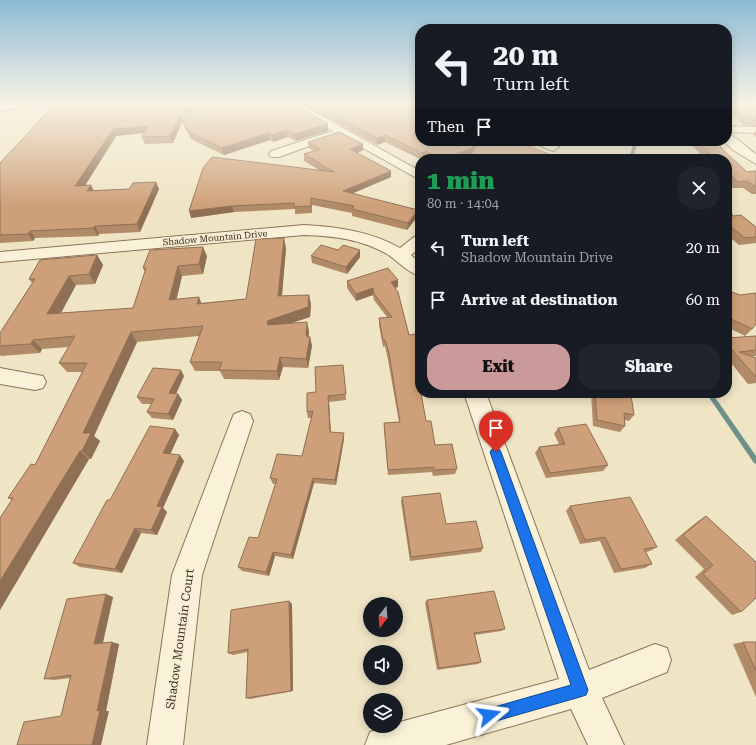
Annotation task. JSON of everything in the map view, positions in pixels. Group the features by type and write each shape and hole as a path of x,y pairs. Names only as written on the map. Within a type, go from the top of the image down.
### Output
{"street":[{"path":"275,154 323,138"},
{"path":"355,138 415,173"},
{"path":"732,143 736,148 756,160"},
{"name":"Shadow Mountain Drive","path":"0,257 304,230 336,231 366,237 401,255 415,266"},
{"path":"401,255 415,244"},
{"path":"0,376 35,382"},
{"path":"476,398 580,690 606,745"},
{"name":"Shadow Mountain Court","path":"165,745 187,575 242,421"},
{"path":"383,745 580,690 655,660"}],"building":[{"path":"24,138 107,138 75,186 91,185 87,191 129,189 133,183 156,182 137,224 30,231 28,234 0,235 0,163"},
{"path":"201,138 254,138 222,148"},
{"path":"321,138 351,138 363,144 350,149 391,171 343,191 415,209 415,214 408,223 352,209 354,206 311,198 311,206 294,207 294,203 232,206 189,211 203,168 212,157 334,172 304,154 320,149 308,142"},
{"path":"391,138 415,138 415,146 476,146 458,154 432,154 426,151 422,153"},
{"path":"476,146 529,146 548,154 472,154"},
{"path":"702,146 720,146 727,154 710,154"},
{"path":"732,158 747,172 756,171 756,187 747,181 738,182 732,176"},
{"path":"732,214 733,216 741,215 756,227 756,237 745,238 732,228"},
{"path":"284,238 278,296 309,295 308,307 267,321 268,325 307,322 306,336 310,337 306,359 280,357 277,371 219,370 222,362 190,362 203,326 131,332 83,433 91,433 82,451 80,451 0,581 0,518 13,498 8,498 31,464 35,465 87,363 59,363 75,336 33,340 31,344 0,346 0,333 35,279 29,279 40,260 97,255 89,274 69,276 47,314 133,308 146,268 143,268 150,250 203,247 199,264 178,266 169,300 199,297 197,304 246,299 256,239"},
{"path":"321,245 338,250 343,245 360,250 346,267 311,256"},
{"path":"388,268 398,280 391,282 398,292 409,335 415,334 415,398 422,398 426,421 431,421 435,445 452,444 457,469 434,470 433,467 388,470 384,423 400,422 389,353 385,340 383,340 379,318 392,317 374,294 373,288 356,294 347,281"},
{"path":"732,292 740,295 756,293 756,324 752,329 732,319"},
{"path":"756,336 756,350 739,352 756,358 756,377 732,350 732,338"},
{"path":"343,365 346,394 328,396 330,432 344,433 335,480 313,478 291,555 273,552 266,572 238,567 249,537 258,538 277,479 270,478 277,454 302,456 313,411 307,412 307,393 316,392 315,367"},
{"path":"153,368 181,370 169,393 178,394 168,414 147,412 154,399 137,397"},
{"path":"595,398 631,398 634,415 624,413 625,426 597,420"},
{"path":"586,424 608,465 550,473 539,447 565,444 558,428"},
{"path":"150,426 175,429 163,453 180,455 157,506 162,507 151,530 135,528 115,569 73,563 107,500 110,500"},
{"path":"440,493 446,524 476,521 483,548 411,557 402,497"},
{"path":"630,497 657,547 644,549 652,564 621,569 605,537 585,540 570,506"},
{"path":"706,516 756,562 756,598 741,612 703,574 713,565 683,535"},
{"path":"494,591 505,629 474,633 481,662 439,668 427,600"},
{"path":"106,594 94,644 112,642 97,711 100,710 92,745 17,745 24,722 61,716 71,675 44,679 67,599"},
{"path":"289,601 291,691 246,698 248,649 228,653 231,610"},
{"path":"743,642 756,642 756,671"}],"waterway":[{"path":"632,154 635,146"},
{"path":"712,398 756,461"}],"route":[{"path":"489,715 580,690 496,452"}]}
